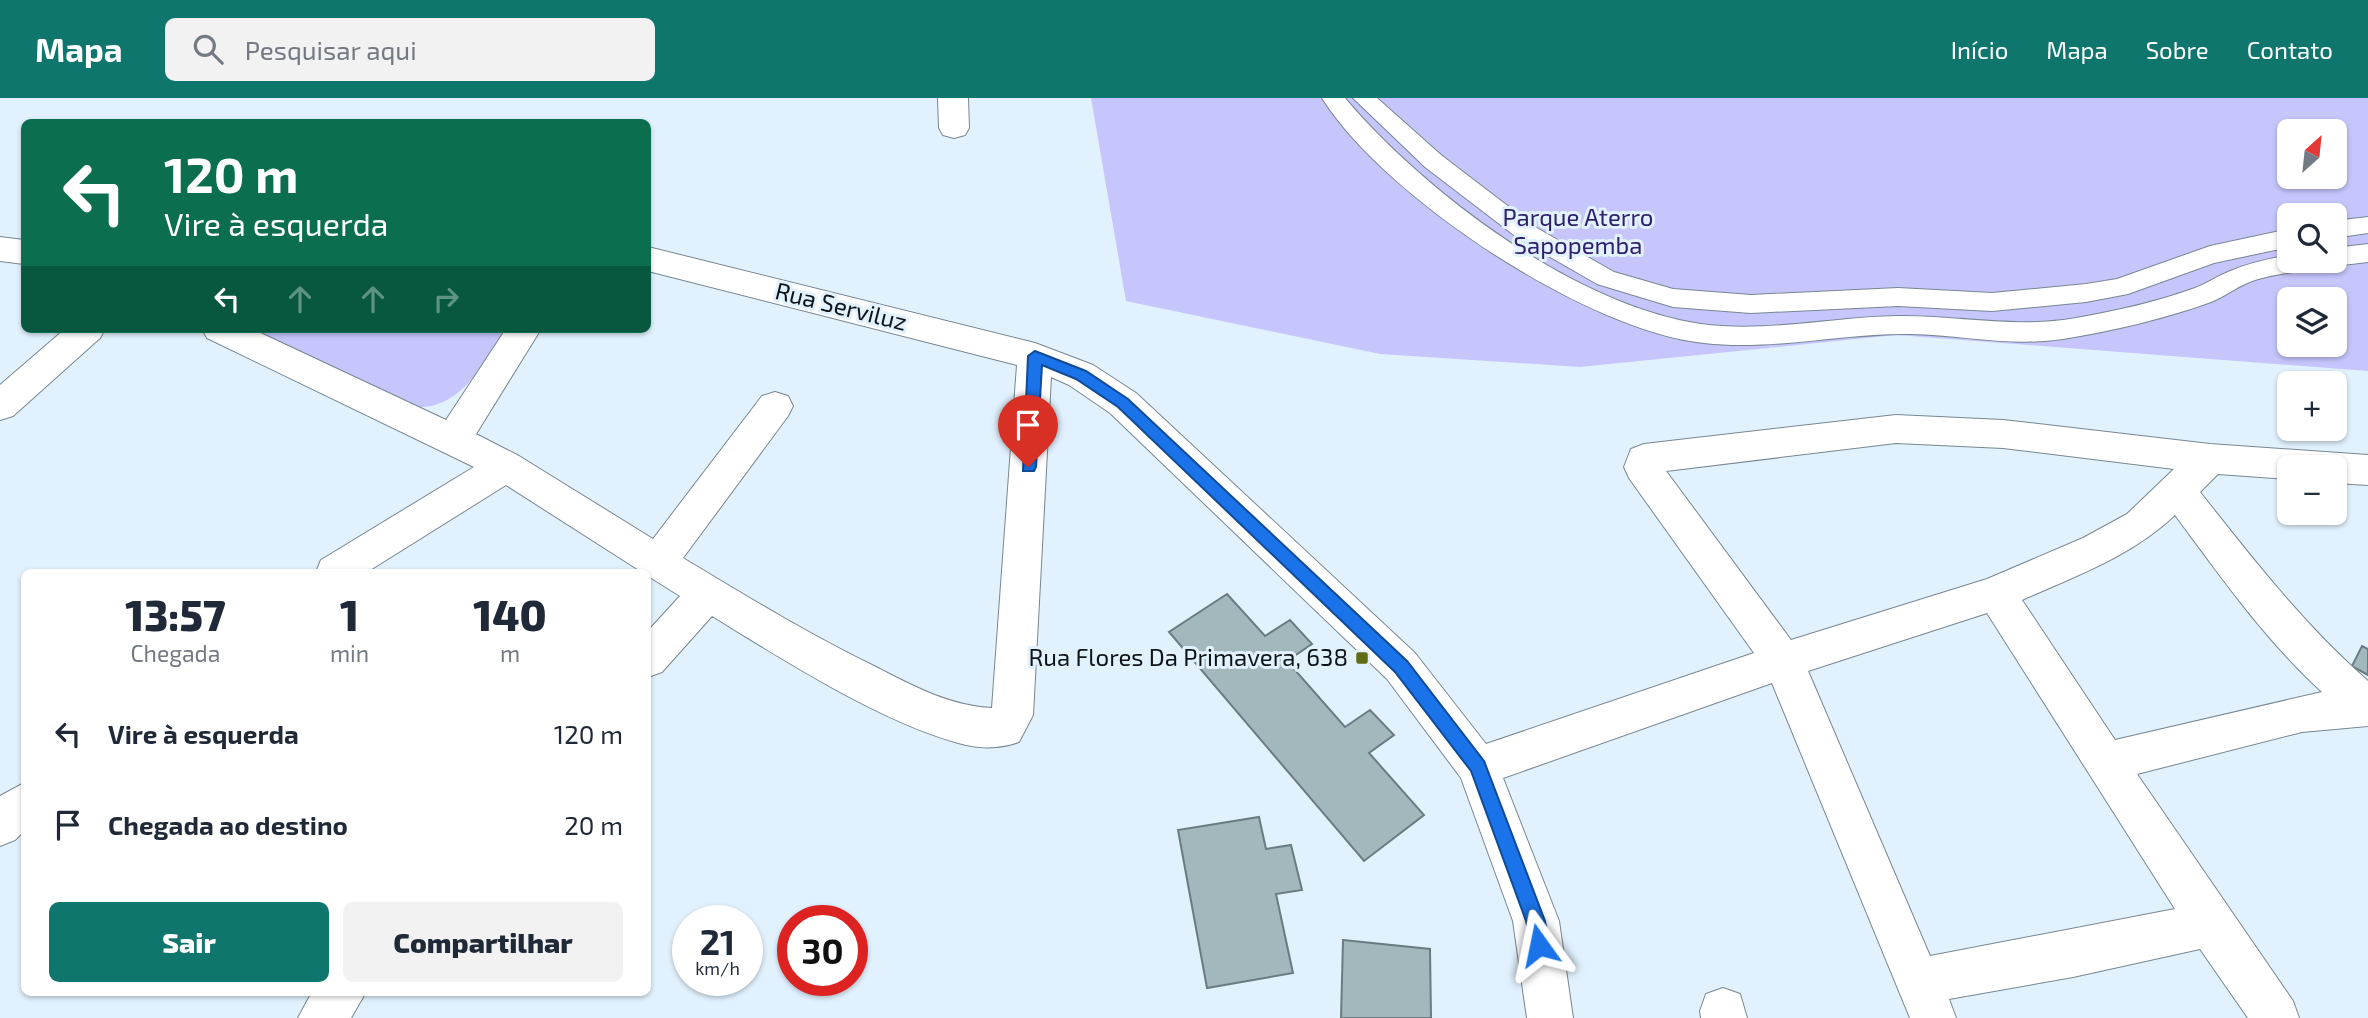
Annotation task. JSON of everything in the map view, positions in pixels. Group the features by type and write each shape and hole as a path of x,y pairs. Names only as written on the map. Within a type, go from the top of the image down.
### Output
{"street":[{"path":"0,249 21,252"},
{"name":"Rua Serviluz","path":"651,259 1035,356 1081,375 1123,403 1401,666 1478,767 1536,921 1550,1018"},
{"path":"0,406 83,333"},
{"path":"227,333 505,467 707,594 822,660 925,712 988,732 1004,728 1012,715 1035,356"},
{"path":"453,440 521,333"},
{"path":"657,563 775,406"},
{"path":"2210,924 2073,954 1925,1000 1783,661 1642,467 1644,459 1896,429 2003,434 2210,459 2277,464"},
{"path":"1478,767 1783,661 1996,593 2108,543 2140,525 2210,459"},
{"path":"340,569 505,467"},
{"path":"2347,469 2368,470"},
{"path":"2178,491 2264,604 2309,654 2367,705"},
{"path":"1996,593 2210,924 2276,1018"},
{"path":"651,656 707,594"},
{"path":"2107,762 2302,713 2367,705"},
{"path":"0,825 21,806"},
{"path":"321,1018 340,996"}],"lane":[{"path":"1333,98 1385,156 1495,243 1568,289 1658,325 1701,334 1749,335 1911,325 1978,330 2056,331 2132,316 2204,294 2244,275 2277,267"},
{"path":"1364,98 1433,161 1527,233 1606,278 1674,298 1751,304 1898,297 1992,302 2119,288 2210,255 2277,241"},
{"path":"2347,228 2368,225"},
{"path":"2347,255 2368,253"}],"green space":[{"name":"Parque Aterro Sapopemba","path":"1091,98 2368,98 2368,371 1896,335 1580,367 1380,354 1126,301"},
{"path":"260,333 505,333 481,368 459,392 433,406 417,407"}],"building":[{"path":"1227,594 1265,636 1290,620 1312,644 1287,661 1345,727 1370,710 1394,735 1369,753 1424,815 1364,861 1169,632"},
{"path":"2362,646 2368,649 2368,675 2352,666"},
{"path":"1259,817 1266,849 1291,845 1302,890 1276,894 1293,973 1207,988 1178,830"},
{"path":"1343,940 1430,949 1431,1018 1341,1018"}],"place":[{"name":"Rua Flores Da Primavera, 638","path":"1362,658"}],"route":[{"path":"1028,467 1035,356 1081,375 1123,403 1401,666 1478,767 1536,921 1539,945"}]}
